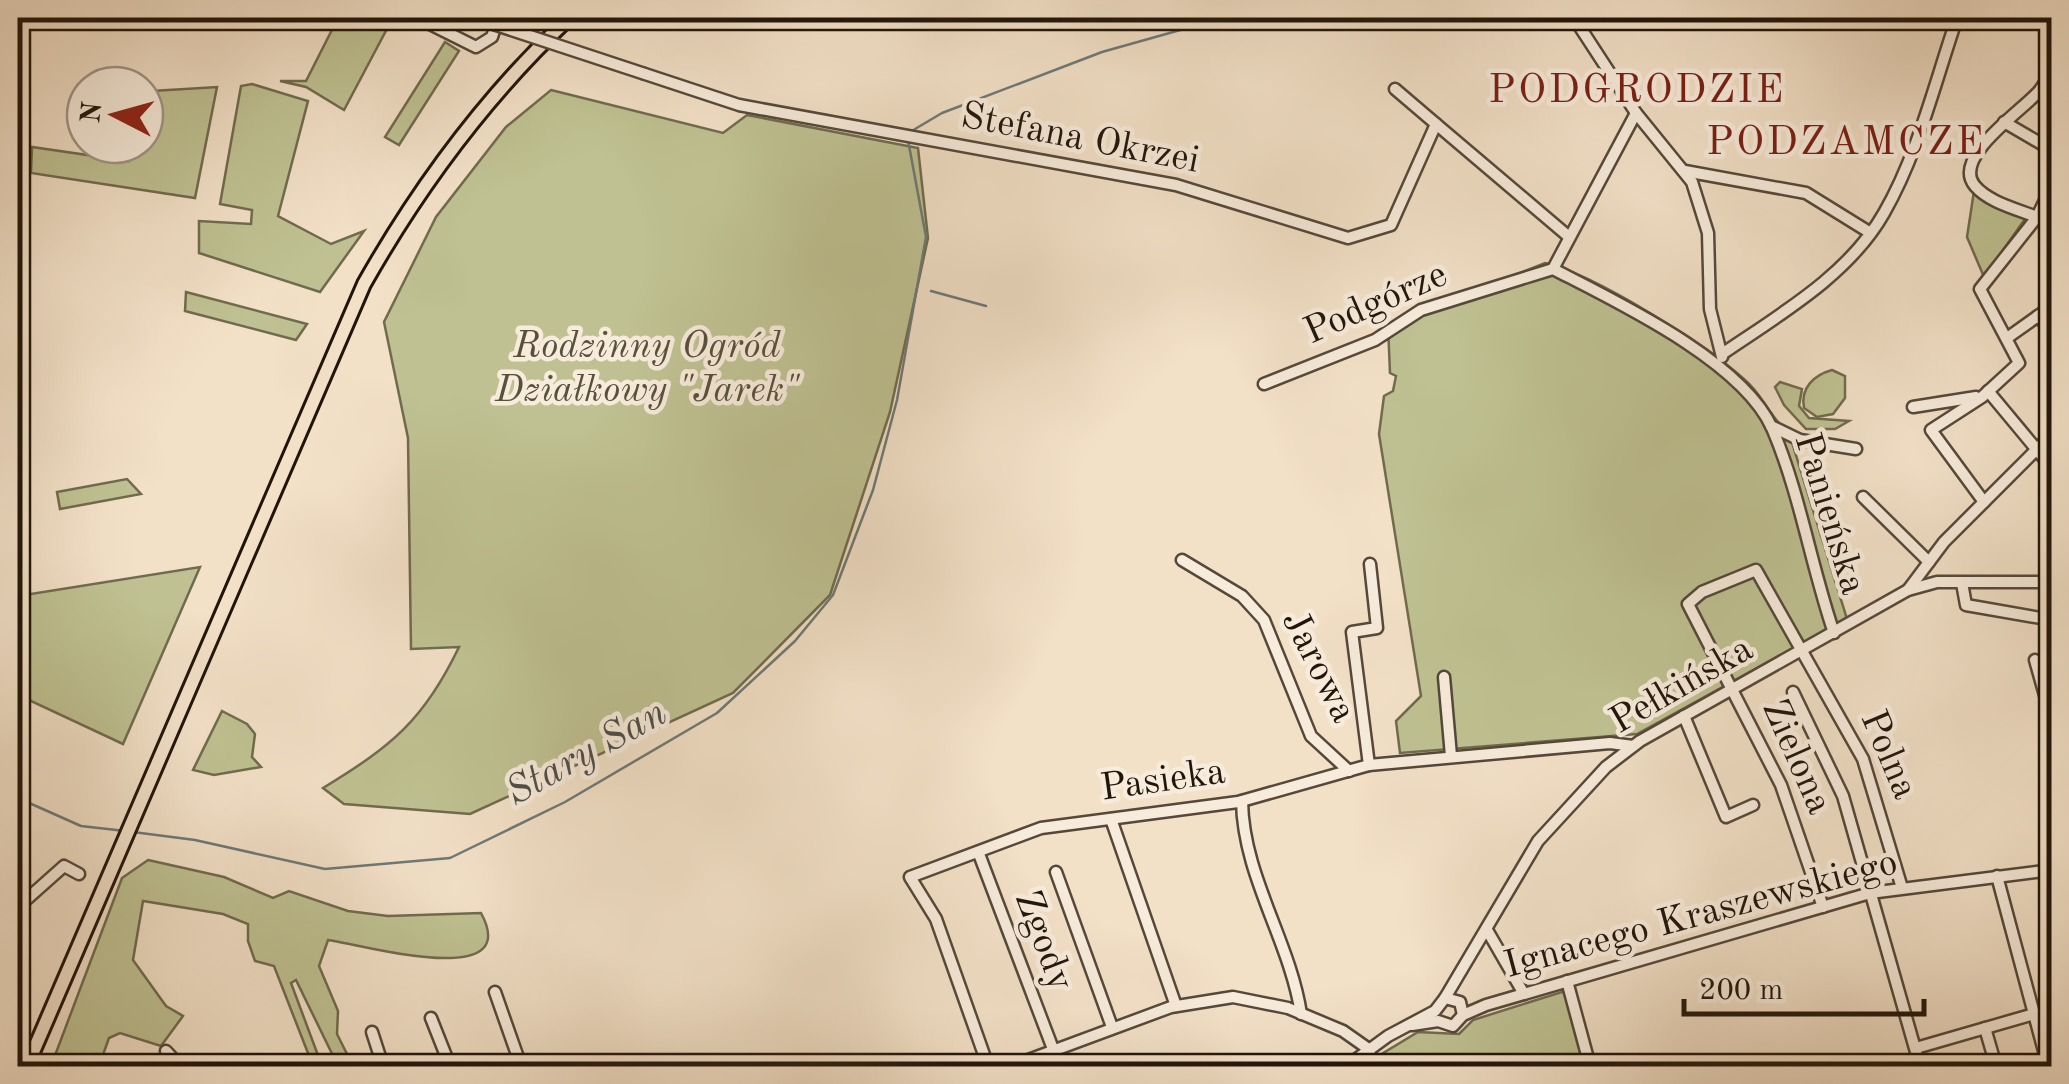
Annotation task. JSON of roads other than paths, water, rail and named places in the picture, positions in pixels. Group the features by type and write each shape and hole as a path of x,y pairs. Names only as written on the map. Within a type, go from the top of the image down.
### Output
{"main road":[{"path":"27,1066 364,284 407,211 462,133 569,18"}],"street":[{"path":"418,18 476,48 492,37 498,18"},
{"name":"Stefana Okrzei","path":"474,18 739,106 1176,185 1348,238 1392,225 1436,124"},
{"path":"1574,18 1636,113 1685,171 1708,234 1710,309 1724,368"},
{"path":"1722,354 1806,297 1883,215 1905,170 1957,18"},
{"path":"2052,70 2041,89 2004,122 1972,161 1975,186 2052,224"},
{"path":"1394,89 1568,236"},
{"path":"2041,89 2052,109"},
{"path":"1636,113 1553,269 1632,310 1724,368"},
{"path":"2004,122 2052,150"},
{"path":"1685,171 1806,193 1869,232"},
{"path":"1984,502 1931,430 2019,364 1980,289 2037,217 2052,186"},
{"name":"Podgórze","path":"1264,384 1375,340 1421,310 1553,269"},
{"path":"2007,338 2052,306"},
{"path":"2038,316 2052,332"},
{"name":"Panieńska","path":"1724,368 1770,425 1834,632"},
{"path":"1913,407 1985,393"},
{"path":"1985,393 2052,468"},
{"path":"1770,425 1788,436 1842,450 1856,449"},
{"path":"1908,590 1984,502 2052,434"},
{"path":"1863,497 1930,562"},
{"name":"Jarowa","path":"1182,560 1242,596 1264,620 1311,736 1350,771"},
{"path":"1369,765 1352,632 1378,628 1370,564"},
{"name":"Polna","path":"1756,570 1776,610 1805,650 1863,759 1902,888"},
{"name":"Zielona","path":"1756,570 1702,592 1688,604 1704,643 1781,785 1823,906"},
{"path":"1908,590 1937,582 2052,582"},
{"path":"1962,583 1966,604 2052,620"},
{"name":"Pełkińska","path":"1437,1016 1457,1005 1458,974 1488,930 1513,877 1538,841 1606,767 1684,716 1908,590"},
{"path":"2035,660 2052,720"},
{"path":"1444,677 1452,756"},
{"path":"1793,692 1843,796 1920,1066"},
{"path":"1684,716 1726,817 1753,805"},
{"path":"1595,744 1606,767"},
{"name":"Pasieka","path":"988,1066 936,919 910,877 1042,828 1242,801 1369,765 1595,744 1633,746"},
{"path":"1242,801 1246,840 1297,983 1302,1014"},
{"path":"1111,818 1176,1006"},
{"name":"Zgody","path":"979,854 1053,1049"},
{"path":"18,908 64,866 79,874"},
{"name":"Ignacego Kraszewskiego","path":"1457,1005 1486,1005 1870,893 2052,870"},
{"path":"1056,872 1112,1027"},
{"path":"1997,876 2048,1066"},
{"path":"1488,930 1524,994"},
{"path":"1567,981 1590,1066"},
{"path":"495,992 521,1066"},
{"path":"1012,1066 1176,1006 1233,996 1302,1014 1343,1031 1370,1050"},
{"path":"1347,1066 1412,1025 1437,1016 1453,1026 1457,1005"},
{"path":"1916,1048 2034,1014"},
{"path":"431,1018 450,1066"},
{"path":"1986,1028 1996,1066"},
{"path":"372,1032 383,1066"},
{"path":"166,1050 180,1066"}],"waterway":[{"path":"910,132 942,113 1102,52 1223,18"},
{"name":"Stary San","path":"133,832 195,840 325,869 450,858 565,802 717,713 795,641 833,595 873,490 897,400 926,237 908,140"},
{"path":"931,291 986,306"},
{"name":"Stary San","path":"18,798 81,826 125,831"}],"district":[{"name":"PODGRODZIE","path":"1637,92"},
{"name":"PODZAMCZE","path":"1846,144"}],"park label":[{"name":"Rodzinny Ogród Działkowy \"Jarek\"","path":"647,369"}]}
